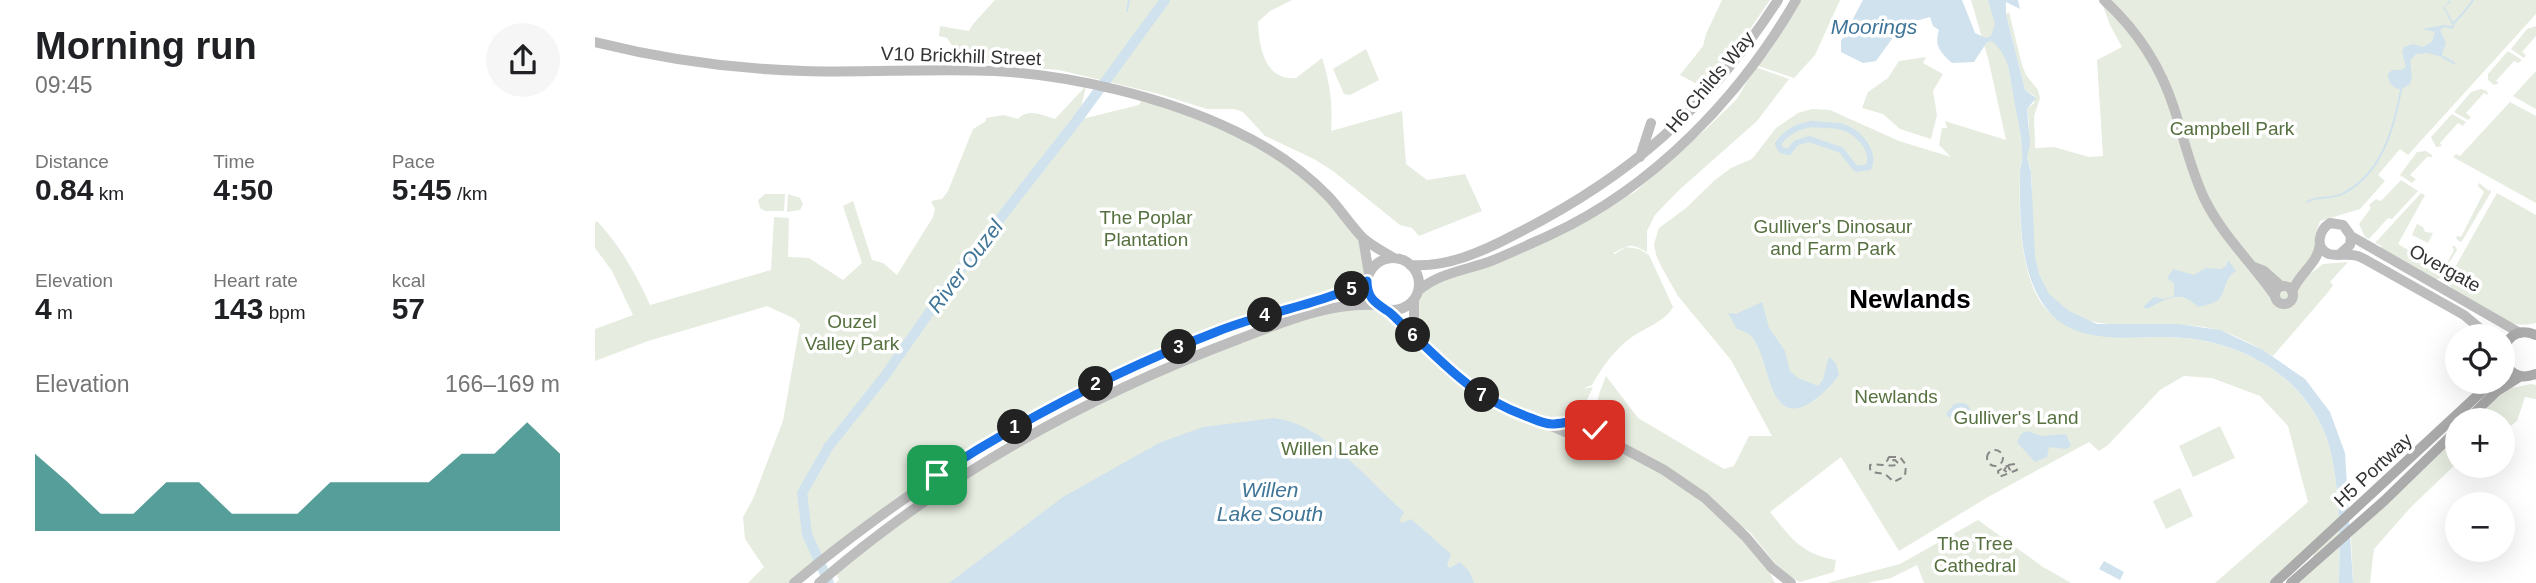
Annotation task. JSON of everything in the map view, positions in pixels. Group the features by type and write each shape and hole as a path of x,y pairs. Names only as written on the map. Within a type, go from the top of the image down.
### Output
{"main road":[{"path":"2479,408 2497,391 2531,376"},
{"name":"H5 Portway","path":"2291,583 2307,562 2376,491 2479,394"},
{"name":"H5 Portway","path":"2275,583 2307,562 2383,500 2445,441"}],"street":[{"name":"H6 Childs Way","path":"1402,261 1440,265 1509,238 1576,203 1664,138 1696,107 1743,52 1778,0"},
{"name":"H6 Childs Way","path":"1416,296 1438,278 1490,261 1566,227 1634,184 1675,150 1708,117 1747,71 1796,0"},
{"path":"2104,0 2133,30 2151,57 2169,94 2193,172 2229,240 2254,267 2279,303 2285,304 2291,299 2285,288 2264,271 2254,267"},
{"name":"V10 Brickhill Street","path":"595,41 656,55 757,69 970,70 1056,77 1157,101 1234,130 1273,152 1328,195 1363,238 1402,261"},
{"path":"1640,157 1651,123"},
{"path":"1664,138 1675,150"},
{"path":"2316,260 2321,231 2330,223 2343,225 2351,236 2350,245 2335,254 2324,250 2320,244"},
{"name":"Overgate","path":"2351,236 2530,332"},
{"name":"V10 Brickhill Street","path":"1363,238 1368,277"},
{"name":"Overgate","path":"2285,288 2316,260 2335,254 2355,255 2464,315 2475,324"},
{"path":"794,583 849,537 980,447 1062,401 1218,331 1346,292 1368,277 1379,262 1402,261 1416,272 1416,338"},
{"path":"1368,277 1368,292 1382,307 1449,371 1481,395 1571,435 1578,444 1621,447"},
{"path":"2274,296 2277,289 2285,288"},
{"path":"819,583 856,552 946,487 1038,431 1140,381 1217,347 1287,321 1339,306 1402,309 1416,296"},
{"path":"1549,424 1576,423 1583,420 1589,422 1595,430 1621,447 1664,470 1714,507 1772,568 1791,583"},
{"path":"1571,435 1571,428 1576,423"},
{"path":"1590,443 1595,437 1595,430"},
{"path":"1772,568 1777,583"}],"green space":[{"path":"995,0 1292,0 1270,11 1258,22 1262,51 1270,68 1277,74 1296,78 1322,58 1330,94 1331,131 1402,111 1406,164 1427,180 1465,174 1482,211 1419,236 1412,228 1400,225 1333,171 1265,136 1243,112 1234,109 1207,109 1159,94 1059,70 980,63 959,56 947,38 939,36 940,26 969,31"},
{"path":"1722,0 1770,0 1726,64 1702,83 1695,83 1680,75 1703,46"},
{"path":"1796,0 1840,0 1815,55 1794,78 1752,64"},
{"path":"1971,0 1988,0 2009,73 2022,152 2022,240 2034,291 2042,304 2054,317 2082,332 2115,337 2164,337 2214,343 2261,362 2281,376 2299,393 2314,413 2331,452 2338,508 2339,583 2291,583 2314,563 2313,550 2275,583 2215,583 2308,502 2288,426 2260,396 2212,378 2184,376 2160,390 2108,445 2099,451 2089,442 1988,497 1899,551 1841,457 1770,512 1798,544 1814,554 1836,560 1834,572 1800,582 1782,572 1750,532 1617,441 1602,426 1598,419 1597,404 1606,376 1638,418 1724,469 1734,466 1749,436 1772,436 1731,360 1678,296 1662,268 1654,244 1659,228 1731,168 1752,159 1776,128 1798,113 1812,109 1830,110 1899,141 1951,157 1939,145 1942,128 1947,128 1945,121 2006,140 1989,62"},
{"name":"Campbell Park","path":"2101,0 2536,0 2536,14 2408,155 2400,149 2378,175 2385,181 2360,209 2320,221 2315,235 2319,240 2307,269 2311,273 2323,264 2348,262 2330,282 2333,285 2329,291 2273,356 2248,342 2204,327 2109,324 2087,320 2067,311 2051,297 2039,274 2034,249 2031,172 2027,155 2027,109 2034,103 2035,96 2025,90 2006,14 2009,12 2026,75 2038,90 2040,98 2034,116 2035,148 2054,147 2089,157 2103,156 2097,60 2122,47"},
{"path":"2536,26 2536,36 2522,52 2526,55 2524,58 2511,49 2527,29"},
{"path":"1366,49 1379,80 1350,95 1344,94 1333,69"},
{"path":"2508,51 2522,60 2518,63 2514,61 2496,81 2499,83 2494,85 2488,80 2488,74"},
{"path":"1926,57 1923,63 1943,74 1933,91 1937,115 1931,139 1900,129 1883,114 1862,108 1868,92 1888,78 1899,61"},
{"path":"1755,67 1789,79 1757,121 1655,215 1647,231 1647,252 1636,247 1626,247 1639,249 1649,255 1673,307 1660,320 1620,347 1592,385 1582,389 1593,387 1581,413 1564,419 1518,410 1470,384 1432,352 1422,338 1419,328 1414,302 1419,293 1516,251 1634,184 1627,196 1635,192 1737,99"},
{"path":"2536,71 2536,109 2513,96"},
{"name":"The Poplar Plantation","path":"1087,82 1078,120 1139,105 1141,101 1157,101 1203,117 1299,170 1363,238 1367,281 1135,366 980,447 794,583 748,583 764,567 745,539 743,517 753,499 783,421 800,324 767,306 648,341 595,361 595,329 633,315 612,271 595,248 595,223 597,221 621,251 650,305 771,270 774,217 789,218 788,257 809,258 843,280 862,263 843,206 853,201 872,260 883,263 897,275 933,217 935,209 931,201 942,199 948,191 973,129 986,121 986,118 1004,115 1018,119 1035,113 1055,119"},
{"path":"2481,89 2487,91 2488,95 2484,93 2466,113 2471,117 2468,120 2454,112 2471,92"},
{"path":"2510,102 2536,116 2536,203 2453,157 2456,154 2460,156"},
{"path":"2452,114 2466,122 2463,126 2458,123 2440,143 2442,146 2436,147 2431,137"},
{"path":"2426,151 2432,157 2427,157 2410,175 2416,179 2412,183 2400,175 2417,152"},
{"path":"2401,180 2418,191 2369,239 2365,237 2359,224 2371,208 2369,205 2376,199 2381,201"},
{"path":"2479,183 2491,192 2460,242 2456,238 2461,237 2484,192 2478,186"},
{"path":"2421,193 2425,195 2398,244 2439,268 2442,264 2446,265 2454,250 2452,246 2455,246 2457,250 2439,279 2434,279 2375,243"},
{"path":"2497,193 2536,215 2536,323 2525,325 2503,320 2452,289 2449,284 2449,278"},
{"path":"765,194 785,194 784,211 765,211 760,208 758,200"},
{"path":"788,194 800,198 803,204 800,210 787,212"},
{"path":"2417,224 2423,227 2425,232 2433,233 2428,243 2412,235"},
{"name":"Willen Lake","path":"1377,305 1387,310 1438,367 1532,422 1562,436 1575,448 1603,447 1620,451 1673,479 1730,525 1769,571 1775,583 835,583 839,580 835,569 946,487 1074,413 1287,321"},
{"path":"2536,385 2536,399 2525,397 2515,422 2515,408 2479,408 2494,394 2515,394 2515,387"},
{"path":"1583,423 1589,426 1592,432 1589,438 1583,441 1577,438 1574,432 1577,426"},
{"path":"2220,426 2235,458 2193,477 2179,446"},
{"path":"2445,443 2445,474 2411,507 2374,549 2370,583 2353,583 2351,537 2386,505"},
{"path":"2180,488 2193,516 2166,529 2153,501"},
{"name":"The Tree Cathedral","path":"1978,520 2043,567 2071,583 1924,583 1917,565 1891,578 1867,583 1827,583 1900,564"}],"water":[{"name":"Moorings","path":"1863,0 1962,0 1975,33 1986,38 1991,36 1995,24 1988,0 2018,0 2020,9 2006,2 2006,14 2025,90 2036,98 2027,109 2030,144 2027,157 2031,172 2035,257 2039,274 2049,294 2069,311 2097,324 2178,324 2220,330 2263,350 2305,379 2330,412 2345,453 2353,583 2339,583 2338,508 2331,452 2314,413 2299,393 2261,362 2215,343 2165,337 2104,337 2074,330 2061,323 2040,298 2026,264 2020,207 2021,143 2009,71 2002,53 1992,41 1987,42 1974,62 1952,63 1939,48 1939,30 1933,26 1930,17 1902,25 1876,61 1863,63 1841,52 1841,41"},
{"path":"2444,6 2455,26 2452,29 2444,27 2440,30 2446,43 2443,57 2427,53 2416,54 2410,61 2410,84 2399,89 2390,83 2388,74 2392,70 2406,67 2402,52 2404,47 2413,44 2423,47 2432,42 2435,32 2422,29 2453,26"},
{"path":"2228,260 2236,271 2229,278 2217,301 2199,307 2187,299 2176,297 2147,309 2143,307 2154,297 2164,299 2174,296 2174,283 2167,278 2173,269 2194,275 2206,268 2221,269 2226,266"},
{"path":"1762,302 1769,328 1785,351 1790,371 1798,378 1818,386 1823,380 1828,359 1830,357 1836,364 1839,374 1837,378 1808,404 1794,408 1783,405 1770,383 1755,341 1747,333 1737,329 1728,313 1736,314"},
{"path":"1954,404 1967,404 1972,412 1969,417 1958,413 1959,417 1967,420 1962,426 1946,414"},
{"name":"Willen Lake South","path":"1273,418 1310,430 1344,455 1404,512 1399,521 1402,523 1411,519 1451,554 1447,565 1450,568 1460,562 1469,571 1474,583 949,583 1063,497 1159,443 1203,427"},
{"path":"2027,431 2041,436 2066,434 2071,446 2066,449 2049,447 2047,457 2035,462 2017,442 2021,434"},
{"path":"2104,561 2124,572 2120,580 2099,569"}],"waterway":[{"path":"1127,11 1129,0"},
{"name":"River Ouzel","path":"829,583 807,534 802,493 829,446 884,377 952,280 1077,120 1165,0"},
{"path":"2454,23 2473,0"},
{"path":"2443,57 2454,63"},
{"path":"2307,202 2344,193 2368,174 2377,162 2390,134 2401,90"},
{"path":"1812,124 1839,126 1858,136 1867,147 1869,167 1856,169 1841,150 1809,139 1796,143 1789,152 1781,150 1778,144 1785,136 1797,128 1812,124"}],"railway":[{"path":"1995,450 2001,452 2003,458 2001,464 1995,466 1989,464 1987,458 1989,452 1995,450"},
{"path":"1889,457 1900,457 1906,465 1905,476 1894,482 1885,474 1872,472 1870,469 1870,465 1899,464 1895,460 1887,461 1889,457"},
{"path":"2008,465 2004,470 2008,473 2010,470 2008,466 2006,466 1998,471 1999,477 2017,470 2015,464 2008,465"}],"district":[{"name":"Newlands","path":"1910,299"}],"route":[{"path":"937,475 980,447 1062,401 1135,366 1218,331 1346,292 1367,281 1368,292 1373,301 1387,310 1456,377 1481,395 1503,407 1549,424 1576,423 1583,420 1591,423 1595,430"}],"park label":[{"name":"Gulliver's Dinosaur and Farm Park","path":"1833,237"},
{"name":"Ouzel Valley Park","path":"852,332"},
{"name":"Gulliver's Land","path":"2016,417"}]}
